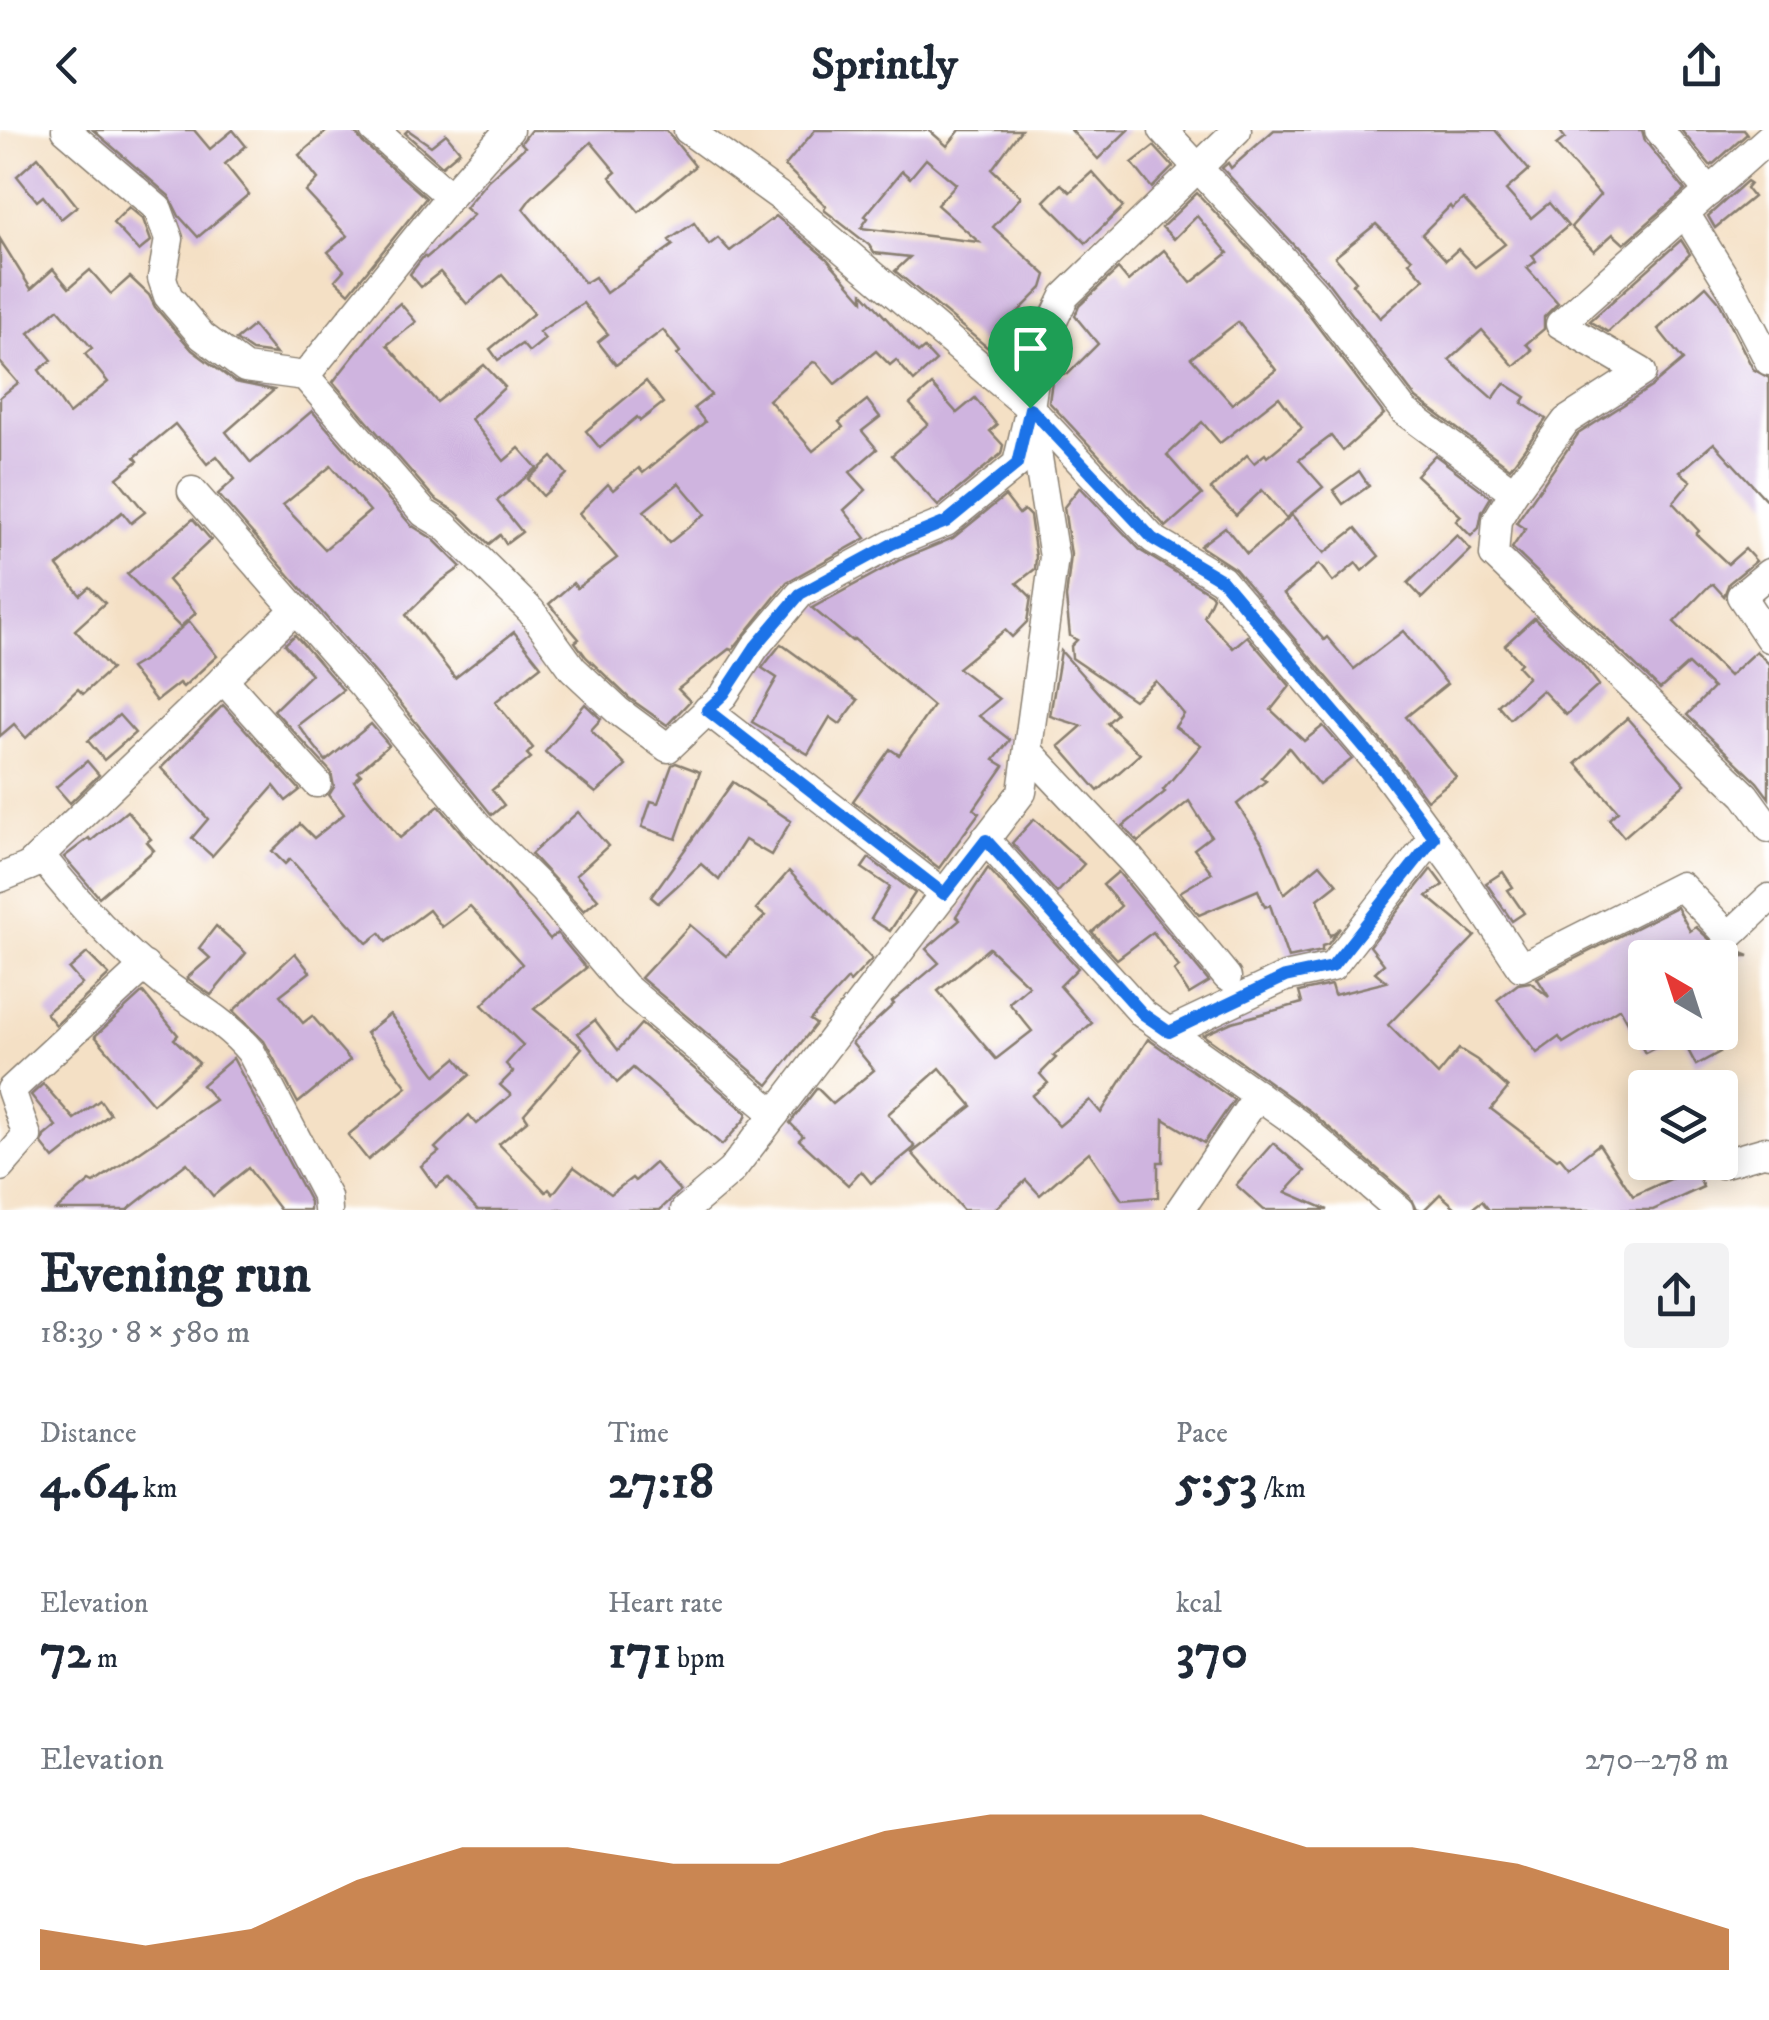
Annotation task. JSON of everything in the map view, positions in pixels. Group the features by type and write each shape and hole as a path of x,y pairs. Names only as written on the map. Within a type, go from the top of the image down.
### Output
{"street":[{"path":"66,130 158,209 169,239 162,278 168,296 202,336 245,368 304,376 424,513 444,525 531,611 572,669 618,711 668,748 724,694 755,647 800,594 892,544 946,522 1017,464 1038,352 1065,296 1238,130"},
{"path":"374,130 450,196"},
{"path":"304,376 450,196 509,130"},
{"path":"688,130 782,198 1030,408 1153,539 1222,580 1382,768 1521,967 1681,886 1728,936 1769,898"},
{"path":"1163,130 1312,291 1404,410 1514,492"},
{"path":"1659,130 1709,192"},
{"path":"1769,138 1560,324 1642,372 1566,420 1497,520 1494,555 1745,795 1769,828"},
{"path":"1686,213 1769,361"},
{"path":"685,1210 731,1172 1022,792 1054,557 1030,408"},
{"path":"192,491 479,827 543,890 625,986 775,1114"},
{"path":"1769,574 1740,596 1769,638"},
{"path":"29,866 296,609"},
{"path":"223,679 317,782"},
{"path":"707,710 944,894"},
{"path":"1028,751 1132,861 1227,977"},
{"path":"1169,1032 1285,977 1332,967 1434,838"},
{"path":"986,840 1143,1014 1300,1125 1398,1210"},
{"path":"0,878 44,860 95,923 145,966 236,1033 251,1052 327,1198 328,1210"},
{"path":"0,1167 28,1136 11,1090 145,966"},
{"path":"1180,1210 1258,1095"},
{"path":"1738,1159 1769,1153"}],"building":[{"path":"93,130 194,130 210,149 233,130 246,146 225,164 249,194 198,237 179,216 169,196"},
{"path":"328,130 353,130 426,198 349,293 335,280 344,270 328,252 347,236 306,192 318,179 299,155"},
{"path":"408,130 431,146 446,134 460,151 442,166 405,133"},
{"path":"531,130 666,130 695,166 639,212 610,177 616,172 591,142 531,198 523,209 585,283 595,277 606,293 673,245 669,240 694,223 709,245 718,238 730,251 776,216 826,258 863,300 863,293 918,353 924,348 936,361 914,381 896,360 890,365 876,351 835,384 813,362 769,400 813,451 843,427 839,422 867,400 880,417 862,431 877,449 850,472 866,490 844,510 866,538 787,582 732,650 678,689 690,701 667,725 629,698 586,657 575,642 579,639 549,604 573,583 577,588 617,558 579,513 608,484 613,490 639,468 643,473 705,422 694,408 711,395 677,355 680,352 663,330 616,365 598,342 608,334 583,303 539,332 545,339 529,352 522,344 498,360 490,349 534,313 502,275 467,304 440,272 421,287 410,274 424,256 473,215 465,208 488,180 525,147 521,143","holes":["679,483 705,514 669,543 644,511"]},
{"path":"815,130 929,130 947,146 960,130 1021,130 992,169 1021,197 993,227 1046,275 1042,288 997,333 1020,358 1017,372 895,271 910,257 874,253 824,210 826,206 785,166","holes":["926,159 956,184 937,205 979,242 861,228 868,218 865,216 902,171 910,178"]},
{"path":"1071,130 1128,130 1098,159"},
{"path":"1274,130 1495,130 1529,170 1506,190 1531,218 1549,203 1568,226 1532,256 1536,261 1527,268 1558,303 1544,317 1544,329 1526,344 1532,350 1514,366 1482,330 1449,360 1493,399 1504,383 1526,397 1522,403 1546,419 1510,468 1416,398 1326,280 1222,168 1228,163 1231,168","holes":["1463,199 1505,244 1475,267 1458,249 1446,260 1422,234 1450,206 1452,209","1376,224 1412,259 1409,262 1424,279 1380,318 1335,257"]},
{"path":"1559,130 1642,130 1645,141 1685,190 1624,244 1613,234 1594,251 1571,227 1600,195 1556,145 1565,138"},
{"path":"1681,130 1744,130 1747,134 1711,166"},
{"path":"1154,146 1173,167 1152,188 1132,163"},
{"path":"38,157 77,206 61,219 43,196 37,201 17,176"},
{"path":"1092,172 1123,207 1086,243 1044,201 1061,184 1070,192"},
{"path":"1747,181 1750,183 1746,188 1753,197 1715,228 1708,216"},
{"path":"1197,193 1299,302 1384,414 1343,451 1331,436 1299,460 1323,487 1286,518 1262,490 1236,515 1211,489 1247,455 1254,463 1265,454 1267,457 1302,428 1279,397 1220,443 1202,422 1167,455 1202,495 1166,527 1049,402 1053,374 1068,374 1098,344 1075,316 1079,306 1118,269 1128,281 1164,250 1191,283 1228,253 1197,216 1174,239 1162,227","holes":["1238,322 1276,370 1232,404 1191,358"]},
{"path":"129,207 143,219 151,241 139,251 113,223"},
{"path":"0,239 31,289 53,269 69,288 90,270 111,294 130,277 192,350 235,382 274,390 226,432 251,463 312,411 411,525 433,539 461,567 406,615 455,678 514,632 541,666 495,702 533,748 527,754 531,758 492,790 504,805 492,815 377,675 218,494 235,479 217,456 207,464 175,424 135,457 138,461 117,478 145,512 131,523 122,512 57,566 80,595 89,587 105,603 75,630 111,669 83,694 78,689 26,738 14,724 0,736 0,397 18,383 0,362","holes":["58,309 92,348 85,354 108,382 69,414 39,370 52,360 29,333","331,466 370,511 325,549 283,505"]},
{"path":"1681,240 1690,254 1608,332 1590,321"},
{"path":"1706,286 1718,300 1753,369 1769,378 1769,503 1714,443 1680,472 1691,481 1673,503 1699,531 1696,534 1728,564 1745,549 1756,561 1729,583 1724,596 1713,584 1709,586 1674,622 1729,676 1756,651 1769,664 1769,798 1687,715 1713,688 1688,664 1660,689 1512,548 1525,529 1516,523 1578,434 1651,387 1683,360 1658,329"},
{"path":"400,303 416,322 387,345 437,402 484,365 505,387 471,419 504,461 519,448 537,468 497,501 522,532 506,544 500,535 489,544 456,512 435,499 333,382"},
{"path":"253,326 276,354 252,351 236,340"},
{"path":"646,381 663,403 640,421 637,417 600,448 586,431"},
{"path":"932,385 957,413 975,398 997,425 990,431 1003,445 1001,454 938,506 892,455 928,424 910,404"},
{"path":"1435,455 1491,497 1479,528 1471,536 1456,521 1461,516 1416,475"},
{"path":"552,457 567,474 543,496 528,479"},
{"path":"1359,471 1369,486 1343,504 1333,490"},
{"path":"1080,487 1141,551 1211,594 1204,617 1233,648 1247,636 1290,686 1271,710 1304,741 1323,726 1352,759 1319,785 1289,748 1261,778 1266,781 1237,804 1263,844 1284,894 1320,864 1337,884 1318,899 1330,936 1340,928 1322,946 1322,951 1288,958 1270,905 1265,907 1258,890 1199,915 1180,892 1212,873 1194,849 1211,836 1189,801 1138,842 1123,826 1165,792 1201,745 1175,727 1184,714 1156,681 1134,700 1072,658 1071,646 1077,640 1070,636 1066,598 1071,555 1064,507"},
{"path":"1005,496 1019,514 1024,510 1030,516 1035,569 1017,583 1031,597 1027,622 1012,637 1005,630 958,668 999,699 979,716 1010,740 994,760 1004,766 974,809 979,813 939,868 853,801 890,749 899,755 933,706 812,608 900,560 953,538"},
{"path":"1292,515 1324,553 1356,528 1379,556 1362,571 1356,563 1333,582 1319,564 1284,594 1324,640 1327,637 1354,669 1403,631 1447,684 1406,717 1456,777 1427,800 1235,569 1200,546 1225,527 1247,554"},
{"path":"193,519 211,540 168,580 196,613 180,627 127,574"},
{"path":"1457,535 1471,550 1422,598 1408,583"},
{"path":"1534,618 1581,662 1599,685 1566,715 1542,690 1510,719 1498,705 1528,677 1505,645"},
{"path":"189,621 217,656 183,687 179,683 156,701 130,668"},
{"path":"295,635 343,690 298,725 326,761 371,724 389,745 358,772 361,775 354,781 400,838 439,806 550,939 557,933 586,968 534,1009 582,1048 524,1114 528,1120 499,1144 546,1192 549,1189 553,1194 574,1167 611,1194 632,1178 635,1181 655,1163 680,1191 660,1210 478,1210 448,1178 436,1187 421,1166 439,1152 435,1148 469,1115 477,1124 511,1095 500,1085 513,1072 506,1064 523,1045 482,1005 522,964 470,906 442,927 429,910 386,942 380,933 367,943 290,859 285,864 272,851 300,824 314,838 344,814 329,795 334,787 331,772 274,710 311,674 285,644"},
{"path":"781,644 858,700 840,724 830,717 808,754 752,722 777,678 762,668"},
{"path":"1061,651 1117,714 1107,723 1140,754 1098,791 1059,746 1082,726 1050,716"},
{"path":"585,704 601,719 591,730 626,766 596,793 545,752"},
{"path":"223,705 300,790 286,801 274,786 212,856 192,838 208,819 161,768"},
{"path":"119,715 135,733 104,760 88,741"},
{"path":"1627,718 1685,784 1624,837 1609,819 1618,811 1576,763"},
{"path":"87,761 99,775 70,803 56,787"},
{"path":"676,763 700,772 676,839 642,827 651,801 658,803"},
{"path":"733,782 791,821 771,855 745,840 719,880 701,864 658,903 651,897"},
{"path":"127,811 151,839 147,842 154,850 99,897 64,857"},
{"path":"578,812 608,846 576,875 598,899 584,911 531,854"},
{"path":"1034,819 1084,864 1057,893 1012,843"},
{"path":"869,858 915,893 890,931 871,919 890,887 862,868"},
{"path":"988,868 1078,968 1060,986 1092,1023 1053,1056 1056,1058 1040,1074 1048,1083 1032,1096 1059,1126 1090,1100 1101,1113 1148,1039 1234,1100 1204,1143 1164,1119 1158,1197 1122,1200 1089,1152 1040,1195 1026,1180 994,1210 963,1210 912,1153 972,1106 940,1068 888,1114 915,1147 871,1183 861,1171 848,1185 799,1140 803,1136 790,1123 817,1088 833,1104 874,1070 852,1043 892,1002 939,963 926,949 960,920 956,916","holes":["989,948 1029,986 1009,1003 1032,1031 996,1059 938,991"]},
{"path":"1431,869 1443,885 1427,896 1475,936 1388,1025 1438,1075 1459,1049 1477,1060 1508,1088 1491,1109 1557,1159 1560,1157 1569,1168 1599,1144 1633,1196 1668,1180 1700,1180 1703,1187 1653,1210 1489,1210 1482,1201 1470,1210 1458,1210 1440,1194 1424,1210 1416,1210 1410,1197 1311,1112 1203,1035 1232,1022 1302,1003 1299,992 1331,985 1334,995 1387,982 1375,972 1384,964 1370,946"},
{"path":"789,871 872,959 810,1020 816,1024 768,1085 641,978 690,925 726,956 765,916 756,909"},
{"path":"1118,872 1209,982 1189,994 1174,971 1179,967 1153,932 1117,959 1092,932 1121,906 1103,885"},
{"path":"1503,872 1513,887 1508,890 1524,913 1512,921 1486,883"},
{"path":"1677,907 1690,931 1696,927 1710,940 1628,940 1628,1022 1620,1008 1563,1043 1559,1037 1537,1053 1497,1000 1518,984 1530,982 1549,997 1537,978"},
{"path":"216,926 246,953 211,995 187,978 210,958 199,948"},
{"path":"87,953 109,975 56,1025 46,1013 82,984 69,969"},
{"path":"295,953 310,972 280,995 303,1023 312,1016 350,1060 298,1103 264,1041 233,1011"},
{"path":"143,992 178,1035 174,1039 199,1063 153,1104 95,1036"},
{"path":"390,1014 436,1075 456,1058 470,1075 368,1160 348,1135 407,1087 366,1033"},
{"path":"595,1020 618,1050 641,1024 747,1113 745,1119 722,1145 633,1068 617,1083 578,1033"},
{"path":"1688,1050 1719,1050 1720,1052 1696,1065"},
{"path":"233,1058 310,1202 310,1210 280,1210 248,1168 213,1196 187,1163 127,1210 56,1210 90,1181 94,1183 215,1100 202,1085"},
{"path":"43,1084 74,1119 100,1100 110,1114 54,1159 42,1144 44,1136 56,1126 31,1095"},
{"path":"1273,1143 1305,1171 1286,1192 1328,1210 1264,1210 1236,1185"}],"route":[{"path":"1030,408 1153,539 1222,580 1382,768 1434,838 1332,967 1285,977 1169,1032 1143,1014 986,840 944,894 707,710 724,694 755,647 800,594 892,544 946,522 1017,464 1030,408"}]}
